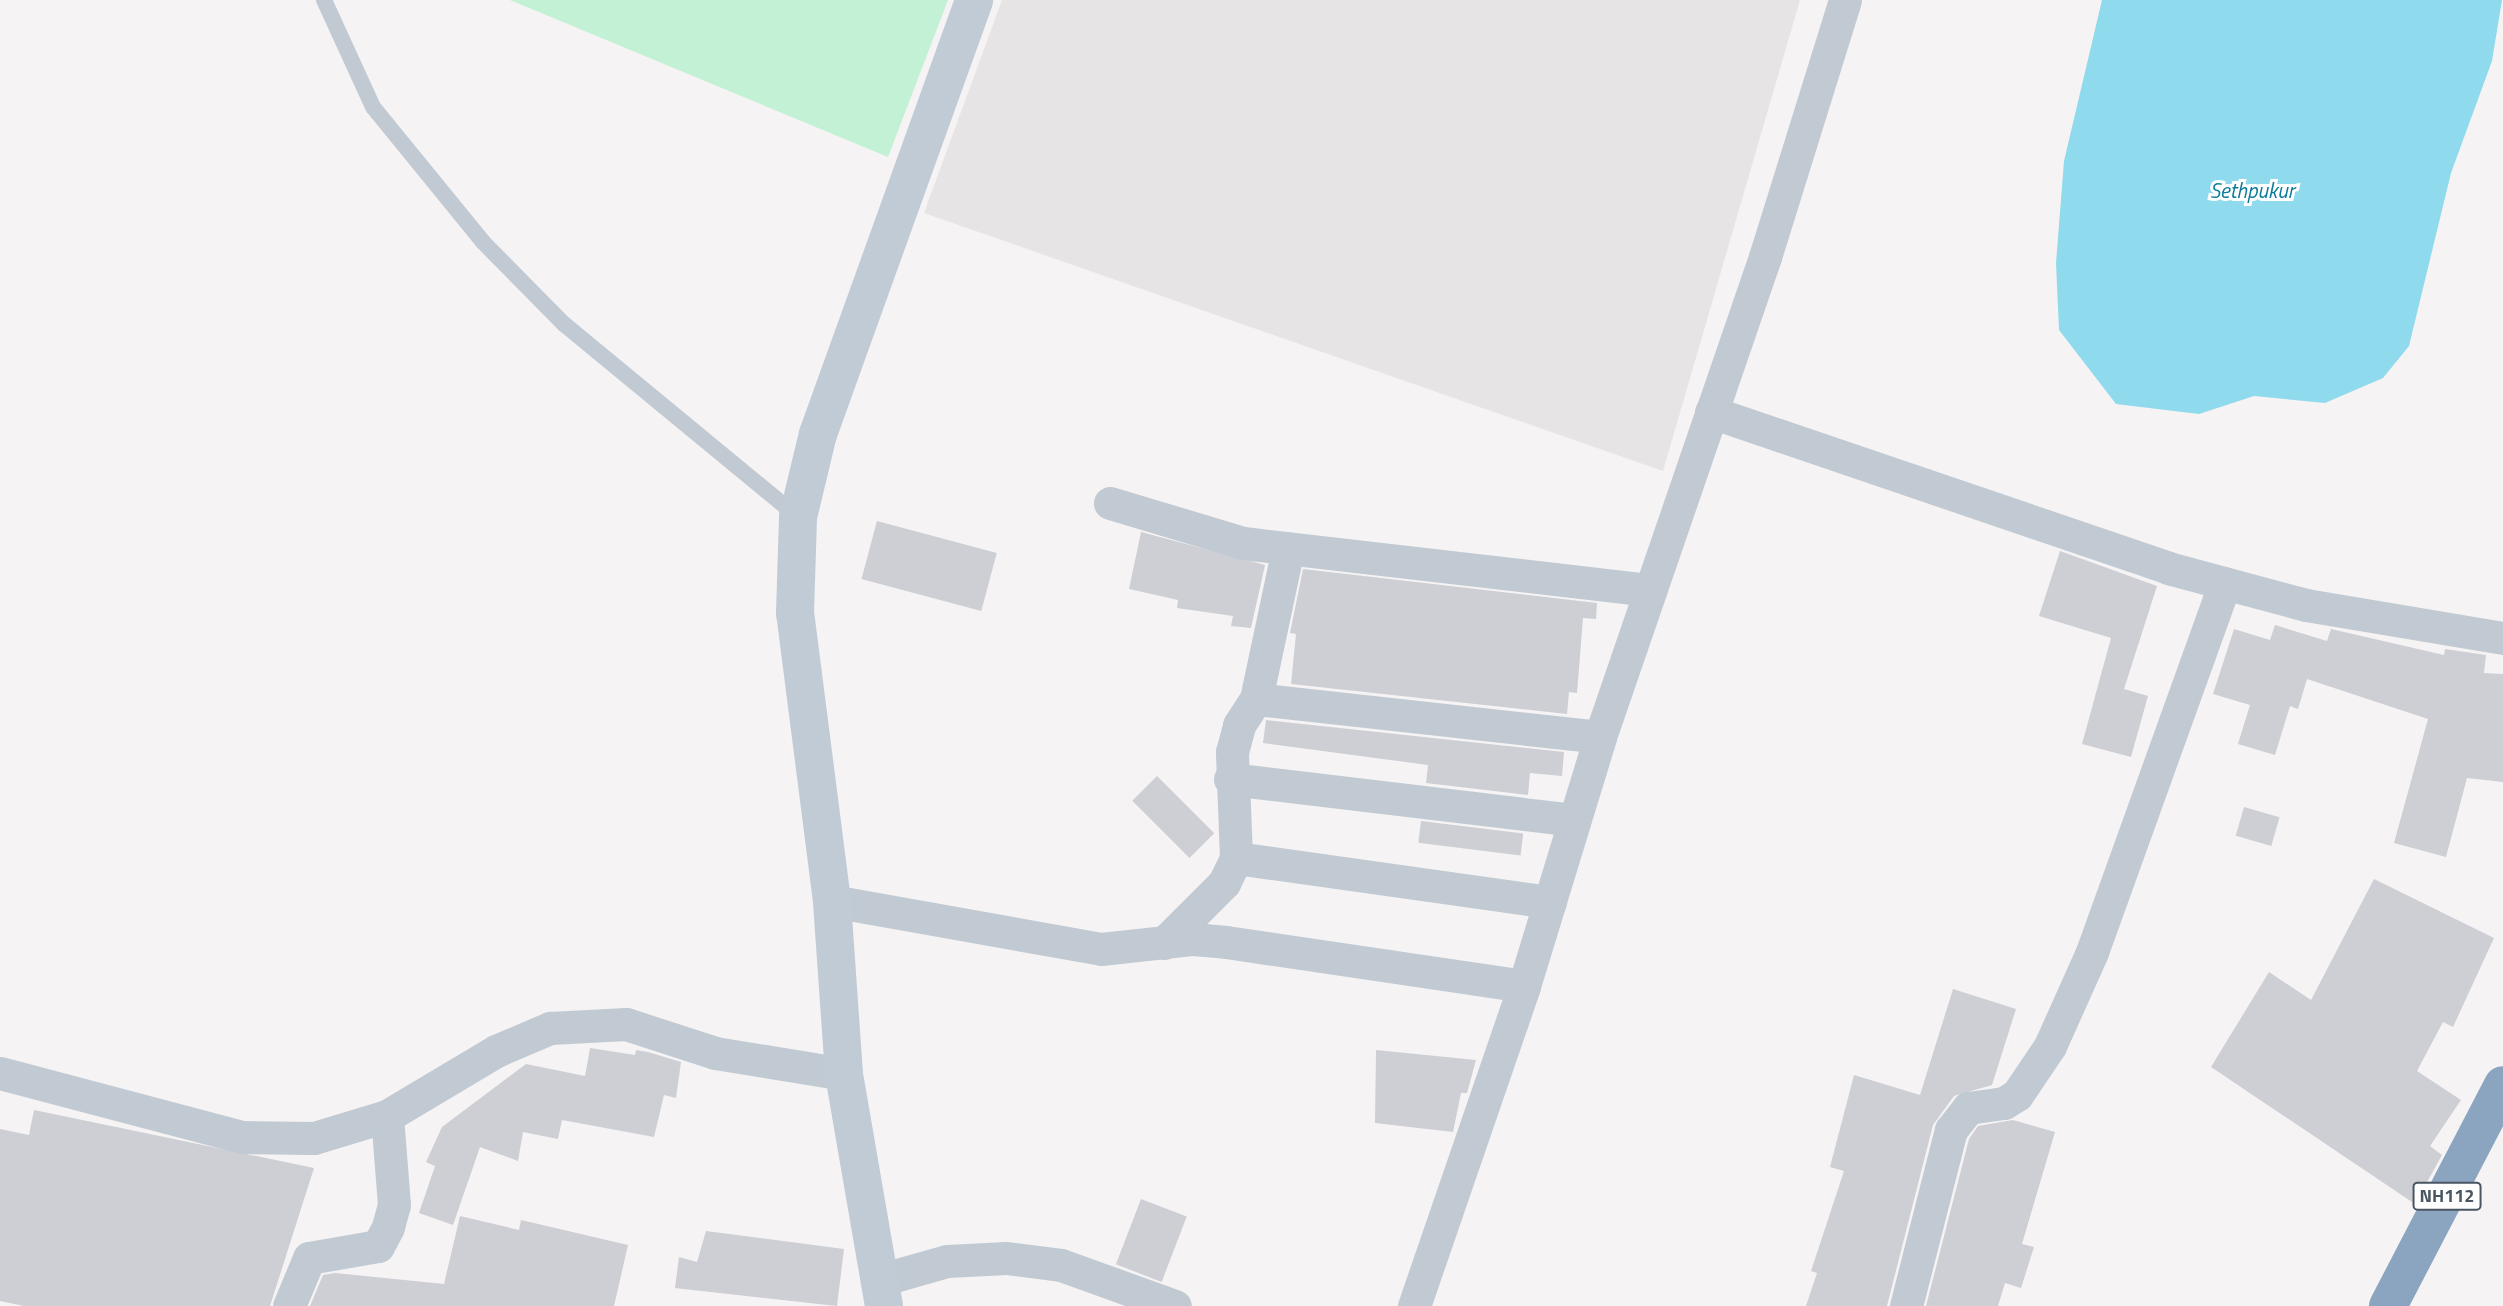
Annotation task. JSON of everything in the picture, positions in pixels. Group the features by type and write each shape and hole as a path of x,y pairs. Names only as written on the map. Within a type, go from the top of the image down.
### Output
{"highway":[{"name":"NH112","path":"2388,1306 2503,1085"}],"street":[{"path":"974,0 818,434 798,517 795,614 832,901 844,1074 882,1293 947,1261 1006,1258 1061,1265 1175,1306"},
{"path":"1414,1306 1524,986 1600,737 1711,412 1845,0"},
{"path":"1711,412 2225,583 2395,623 2503,638"},
{"path":"1110,503 1212,536 1288,548 1650,590"},
{"path":"1164,943 1224,883 1236,858 1230,779 1239,725 1256,699 1288,548"},
{"path":"1906,1306 1951,1130 1968,1108 2004,1103 2017,1095 2050,1046 2092,952 2225,583"},
{"path":"1256,699 1600,737"},
{"path":"1230,779 1574,820"},
{"path":"1236,858 1550,902"},
{"path":"832,901 1101,949 1164,943 1226,942 1524,986"},
{"path":"0,1073 242,1137 314,1138 387,1116 496,1051 550,1028 626,1024 715,1053 844,1074"},
{"path":"289,1306 309,1258 377,1246 388,1227 394,1205 387,1116"}],"lane":[{"path":"324,0 373,107 482,242 564,324 798,517"}],"shaded area":[{"path":"1002,0 1800,0 1663,471 924,213"}],"green space":[{"path":"510,0 948,0 888,157"}],"water":[{"name":"Sethpukur","path":"2102,0 2502,0 2492,61 2451,173 2409,346 2383,378 2325,403 2254,396 2199,414 2116,404 2059,330 2056,263 2064,161"}],"building":[{"path":"877,521 997,553 981,611 861,579"},
{"path":"1141,532 1265,565 1251,628 1231,626 1233,616 1177,608 1178,600 1129,589"},
{"path":"2060,551 2157,586 2124,689 2148,696 2131,757 2082,744 2111,638 2039,616"},
{"path":"1303,569 1597,603 1596,619 1583,618 1577,693 1569,692 1567,714 1291,684 1296,634 1290,633"},
{"path":"2275,625 2327,641 2331,629 2444,655 2445,649 2486,655 2484,673 2503,674 2503,782 2467,778 2446,857 2394,843 2428,719 2307,679 2298,709 2290,706 2275,755 2238,744 2250,705 2213,694 2234,629 2270,640"},
{"path":"1266,720 1564,752 1562,776 1530,773 1528,795 1426,783 1428,765 1263,743"},
{"path":"1157,776 1214,833 1190,858 1132,801"},
{"path":"2244,807 2280,817 2271,846 2236,836"},
{"path":"1421,821 1523,834 1521,855 1418,843"},
{"path":"2374,879 2494,938 2453,1027 2443,1022 2417,1071 2461,1100 2430,1146 2442,1155 2415,1204 2211,1067 2269,972 2311,1000"},
{"path":"1953,989 2016,1009 1992,1085 1954,1096 1933,1125 1887,1306 1806,1306 1817,1273 1811,1271 1844,1171 1830,1167 1854,1075 1920,1095"},
{"path":"590,1048 635,1055 636,1050 681,1062 676,1098 664,1095 654,1137 562,1120 558,1139 523,1132 518,1161 480,1147 453,1225 419,1213 435,1166 426,1162 442,1127 526,1064 585,1076"},
{"path":"1376,1050 1476,1060 1467,1093 1461,1093 1453,1132 1375,1123"},
{"path":"34,1110 314,1168 270,1306 24,1306 0,1301 0,1129 29,1135"},
{"path":"2013,1120 2055,1132 2022,1244 2034,1247 2021,1288 2005,1283 1998,1306 1926,1306 1969,1139 1978,1126"},
{"path":"1141,1199 1187,1217 1162,1282 1116,1264"},
{"path":"460,1216 519,1230 521,1220 628,1245 614,1306 310,1306 323,1275 335,1273 444,1284"},
{"path":"706,1231 844,1249 837,1306 675,1288 679,1257 697,1262"}]}
